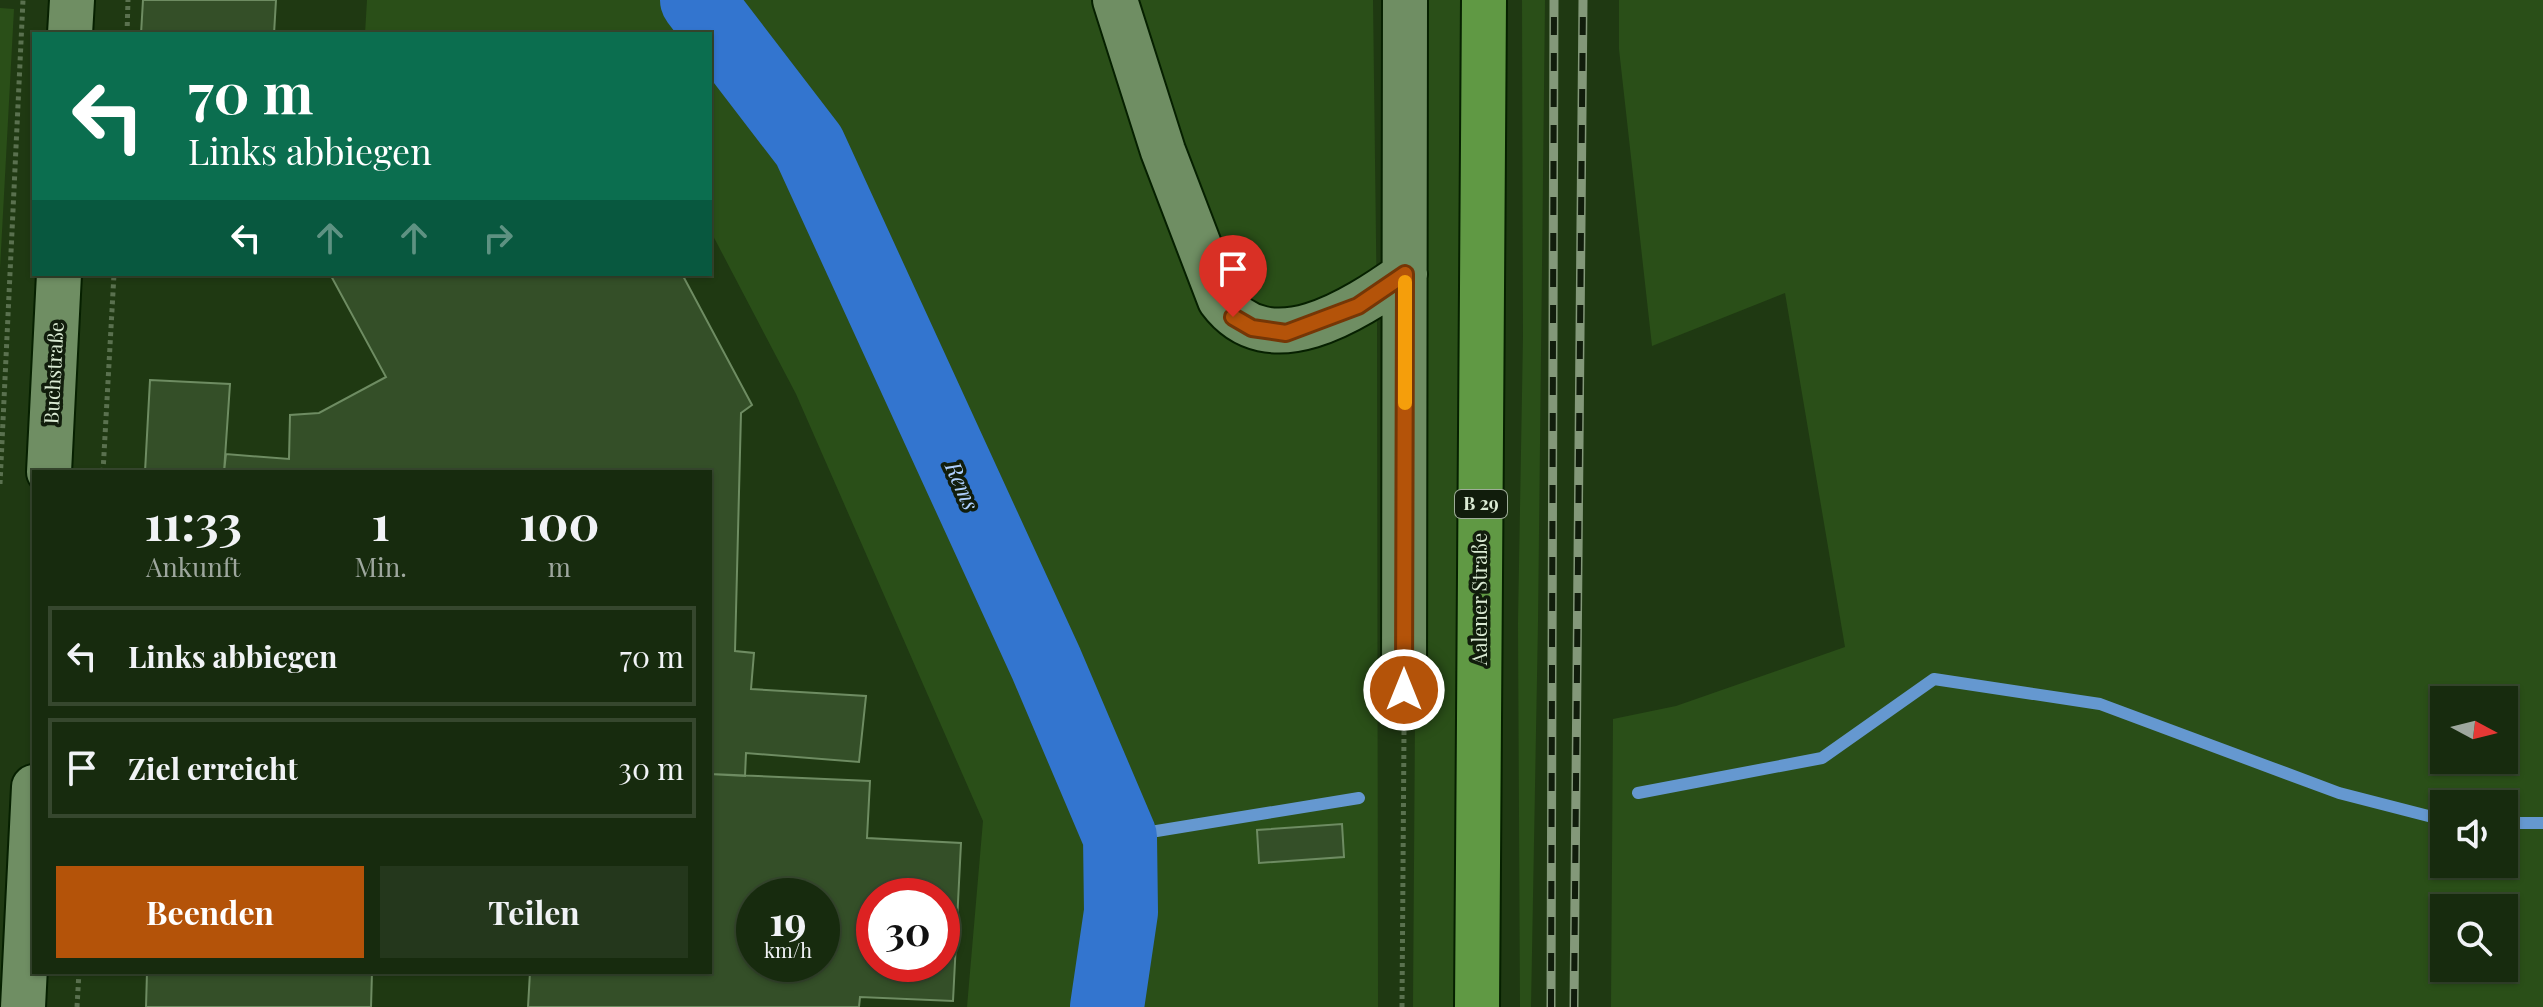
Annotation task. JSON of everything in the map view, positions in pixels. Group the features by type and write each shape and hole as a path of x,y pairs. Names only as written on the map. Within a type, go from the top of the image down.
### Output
{"main road":[{"name":"Aalener Straße","path":"1477,1007 1484,0"}],"street":[{"path":"70,32 72,0"},
{"path":"1115,0 1163,151 1220,300 1233,317 1252,328 1286,333 1358,306 1405,274"},
{"path":"1404,690 1405,0"},
{"name":"Buchstraße","path":"49,470 59,276"},
{"path":"23,1007 13,946 32,802"}],"path":[{"path":"0,484 23,0"},
{"path":"127,32 128,0"},
{"path":"103,470 114,276"},
{"path":"1402,1007 1404,690"},
{"path":"77,1007 79,974"}],"green space":[{"path":"367,0 1373,0 1377,319 1378,1007 967,1007 983,821 796,394 712,234 712,32 365,32"},
{"path":"1420,0 1465,0 1462,1007 1413,1007"},
{"path":"1522,0 1545,0 1531,1007 1520,1007 1518,623 1523,336"},
{"path":"1619,0 2543,0 2543,1007 1611,1007 1613,719 1676,706 1845,647 1785,293 1652,346 1619,49"},
{"path":"0,8 14,9 0,269"}],"building":[{"path":"143,0 276,0 274,32 141,32"},
{"path":"331,276 683,276 752,405 741,413 735,651 754,653 751,689 866,696 859,762 746,753 745,776 712,774 712,470 224,470 226,454 289,459 290,415 319,413 386,377"},
{"path":"150,380 230,384 224,470 145,470"},
{"path":"712,774 870,781 867,838 961,843 959,878 856,878 856,982 954,982 953,1001 860,997 859,1007 528,1007 530,974 712,974"},
{"path":"1342,824 1344,857 1259,863 1257,830"},
{"path":"147,974 372,974 371,1007 146,1007"}],"waterway":[{"name":"Rems","path":"697,0 809,146 1046,663 1120,837 1121,912 1107,1007"},
{"path":"1638,793 1822,758 1934,679 2100,704 2339,793 2430,816"},
{"path":"1120,837 1359,798"},
{"path":"2518,823 2543,823"}],"railway":[{"path":"1551,1007 1554,0"},
{"path":"1574,1007 1583,0"}],"slow traffic":[{"path":"1405,282 1405,403"}],"route":[{"path":"1233,317 1252,328 1286,333 1358,306 1405,274 1404,690"}]}
